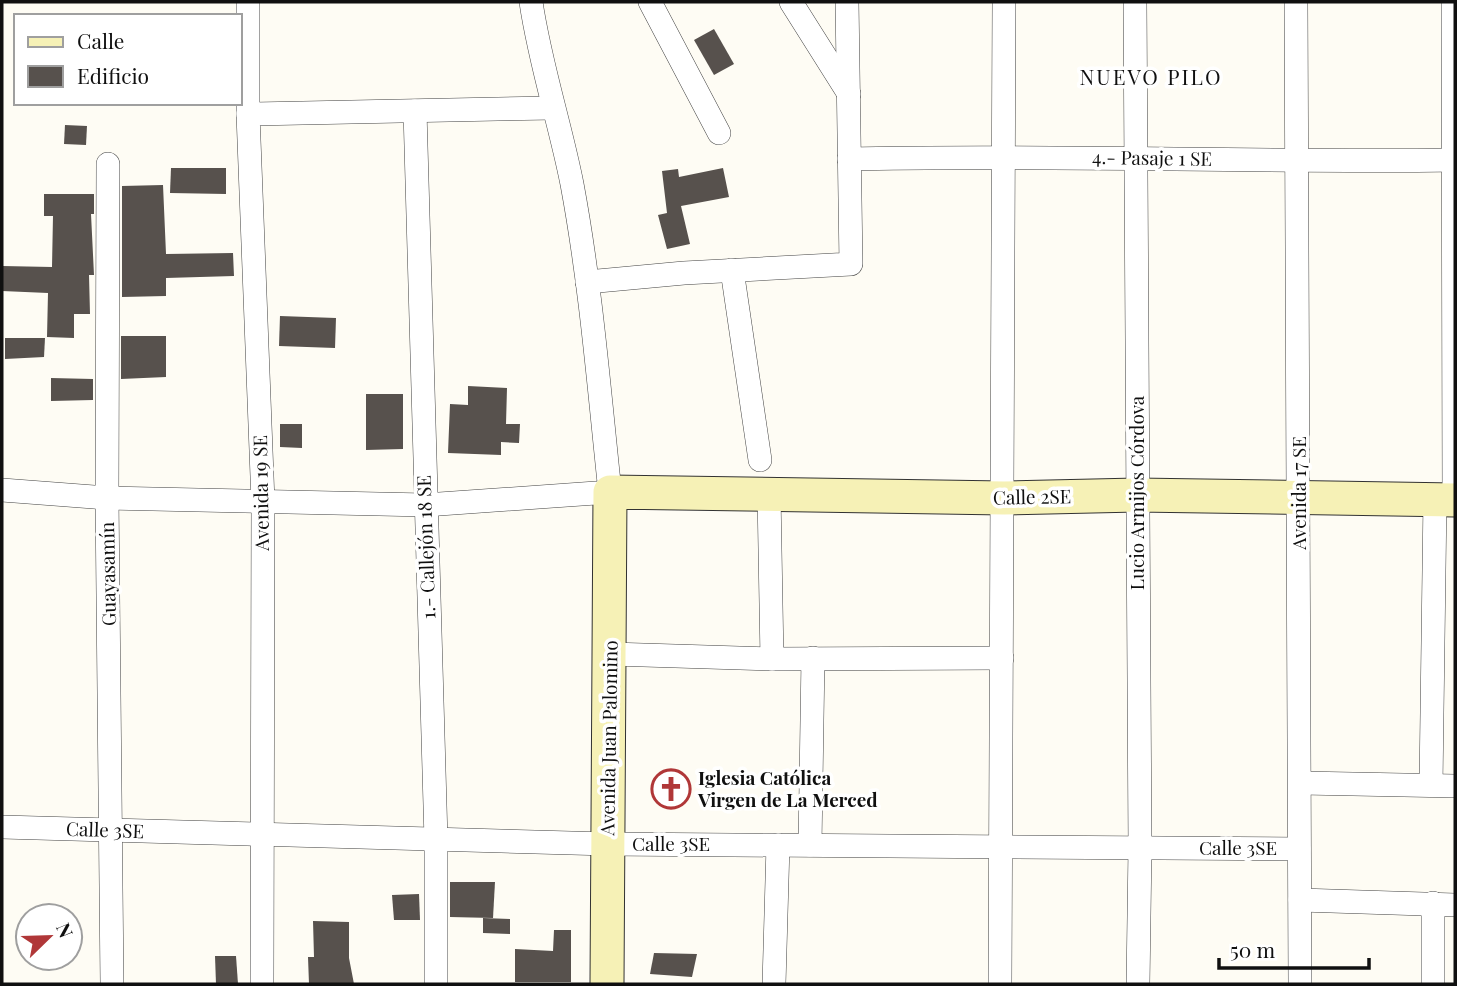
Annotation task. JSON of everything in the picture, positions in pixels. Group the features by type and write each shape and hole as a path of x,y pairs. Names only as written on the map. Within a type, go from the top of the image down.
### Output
{"street":[{"name":"Avenida 19 SE","path":"248,2 248,114 263,502 262,984"},
{"path":"2,490 107,498 425,505 610,492 587,282 571,182 539,55 531,2"},
{"path":"650,2 719,133"},
{"path":"791,2 850,96"},
{"path":"587,282 732,270 851,264 848,2"},
{"path":"1000,984 1004,2"},
{"name":"Lucio Armijos Córdova","path":"1135,2 1140,848 1138,984"},
{"name":"Avenida 17 SE","path":"1296,2 1300,497 1298,614 1302,783 1299,849 1300,984"},
{"path":"1431,785 1448,500 1455,160 1453,2"},
{"path":"248,114 552,108"},
{"name":"1.- Callejón 18 SE","path":"415,111 436,840 436,984"},
{"name":"4.- Pasaje 1 SE","path":"849,159 1005,155 1135,156 1298,162 1455,160"},
{"name":"Guayasamín","path":"108,164 107,498 112,984"},
{"path":"732,270 760,460"},
{"name":"Calle 2SE","path":"610,492 1004,498 1138,495 1448,500"},
{"name":"Avenida Juan Palomino","path":"607,984 610,492"},
{"path":"769,494 772,659"},
{"path":"611,654 772,659 1002,657"},
{"path":"810,845 813,658"},
{"path":"1302,783 1455,786"},
{"name":"Calle 3SE","path":"2,827 608,844 1000,849 1299,849"},
{"path":"774,984 778,845"},
{"path":"1300,901 1444,904 1433,984"}],"building":[{"path":"714,29 734,64 714,75 694,40"},
{"path":"65,125 87,126 86,145 64,144"},
{"path":"171,168 226,168 226,194 170,193"},
{"path":"723,168 729,197 681,206 690,244 667,249 658,215 667,213 662,171 678,169 679,177"},
{"path":"163,185 166,254 233,253 234,276 166,278 166,296 122,297 122,186"},
{"path":"44,194 94,194 94,214 91,214 94,275 89,275 90,314 74,314 74,338 47,337 48,293 2,291 2,266 52,267 53,216 44,216"},
{"path":"280,316 336,318 335,348 279,346"},
{"path":"121,336 166,336 166,377 121,379"},
{"path":"5,338 45,338 44,357 5,359"},
{"path":"51,378 93,379 93,400 51,401"},
{"path":"468,386 507,388 506,424 520,424 519,443 501,442 501,455 448,453 450,404 468,405"},
{"path":"366,394 403,394 403,449 366,450"},
{"path":"280,424 302,424 302,448 280,447"},
{"path":"450,882 495,882 493,918 450,917"},
{"path":"419,894 420,920 394,920 392,895"},
{"path":"483,918 510,919 510,934 483,933"},
{"path":"313,921 349,922 349,958 354,984 309,984 308,957 314,957"},
{"path":"554,930 571,930 571,982 515,982 515,949 553,951"},
{"path":"654,953 697,954 692,977 650,974"},
{"path":"215,956 236,956 238,984 216,984"}],"place":[{"name":"Iglesia Católica Virgen de La Merced","path":"671,789"}],"district":[{"name":"NUEVO PILO","path":"1151,78"}]}
